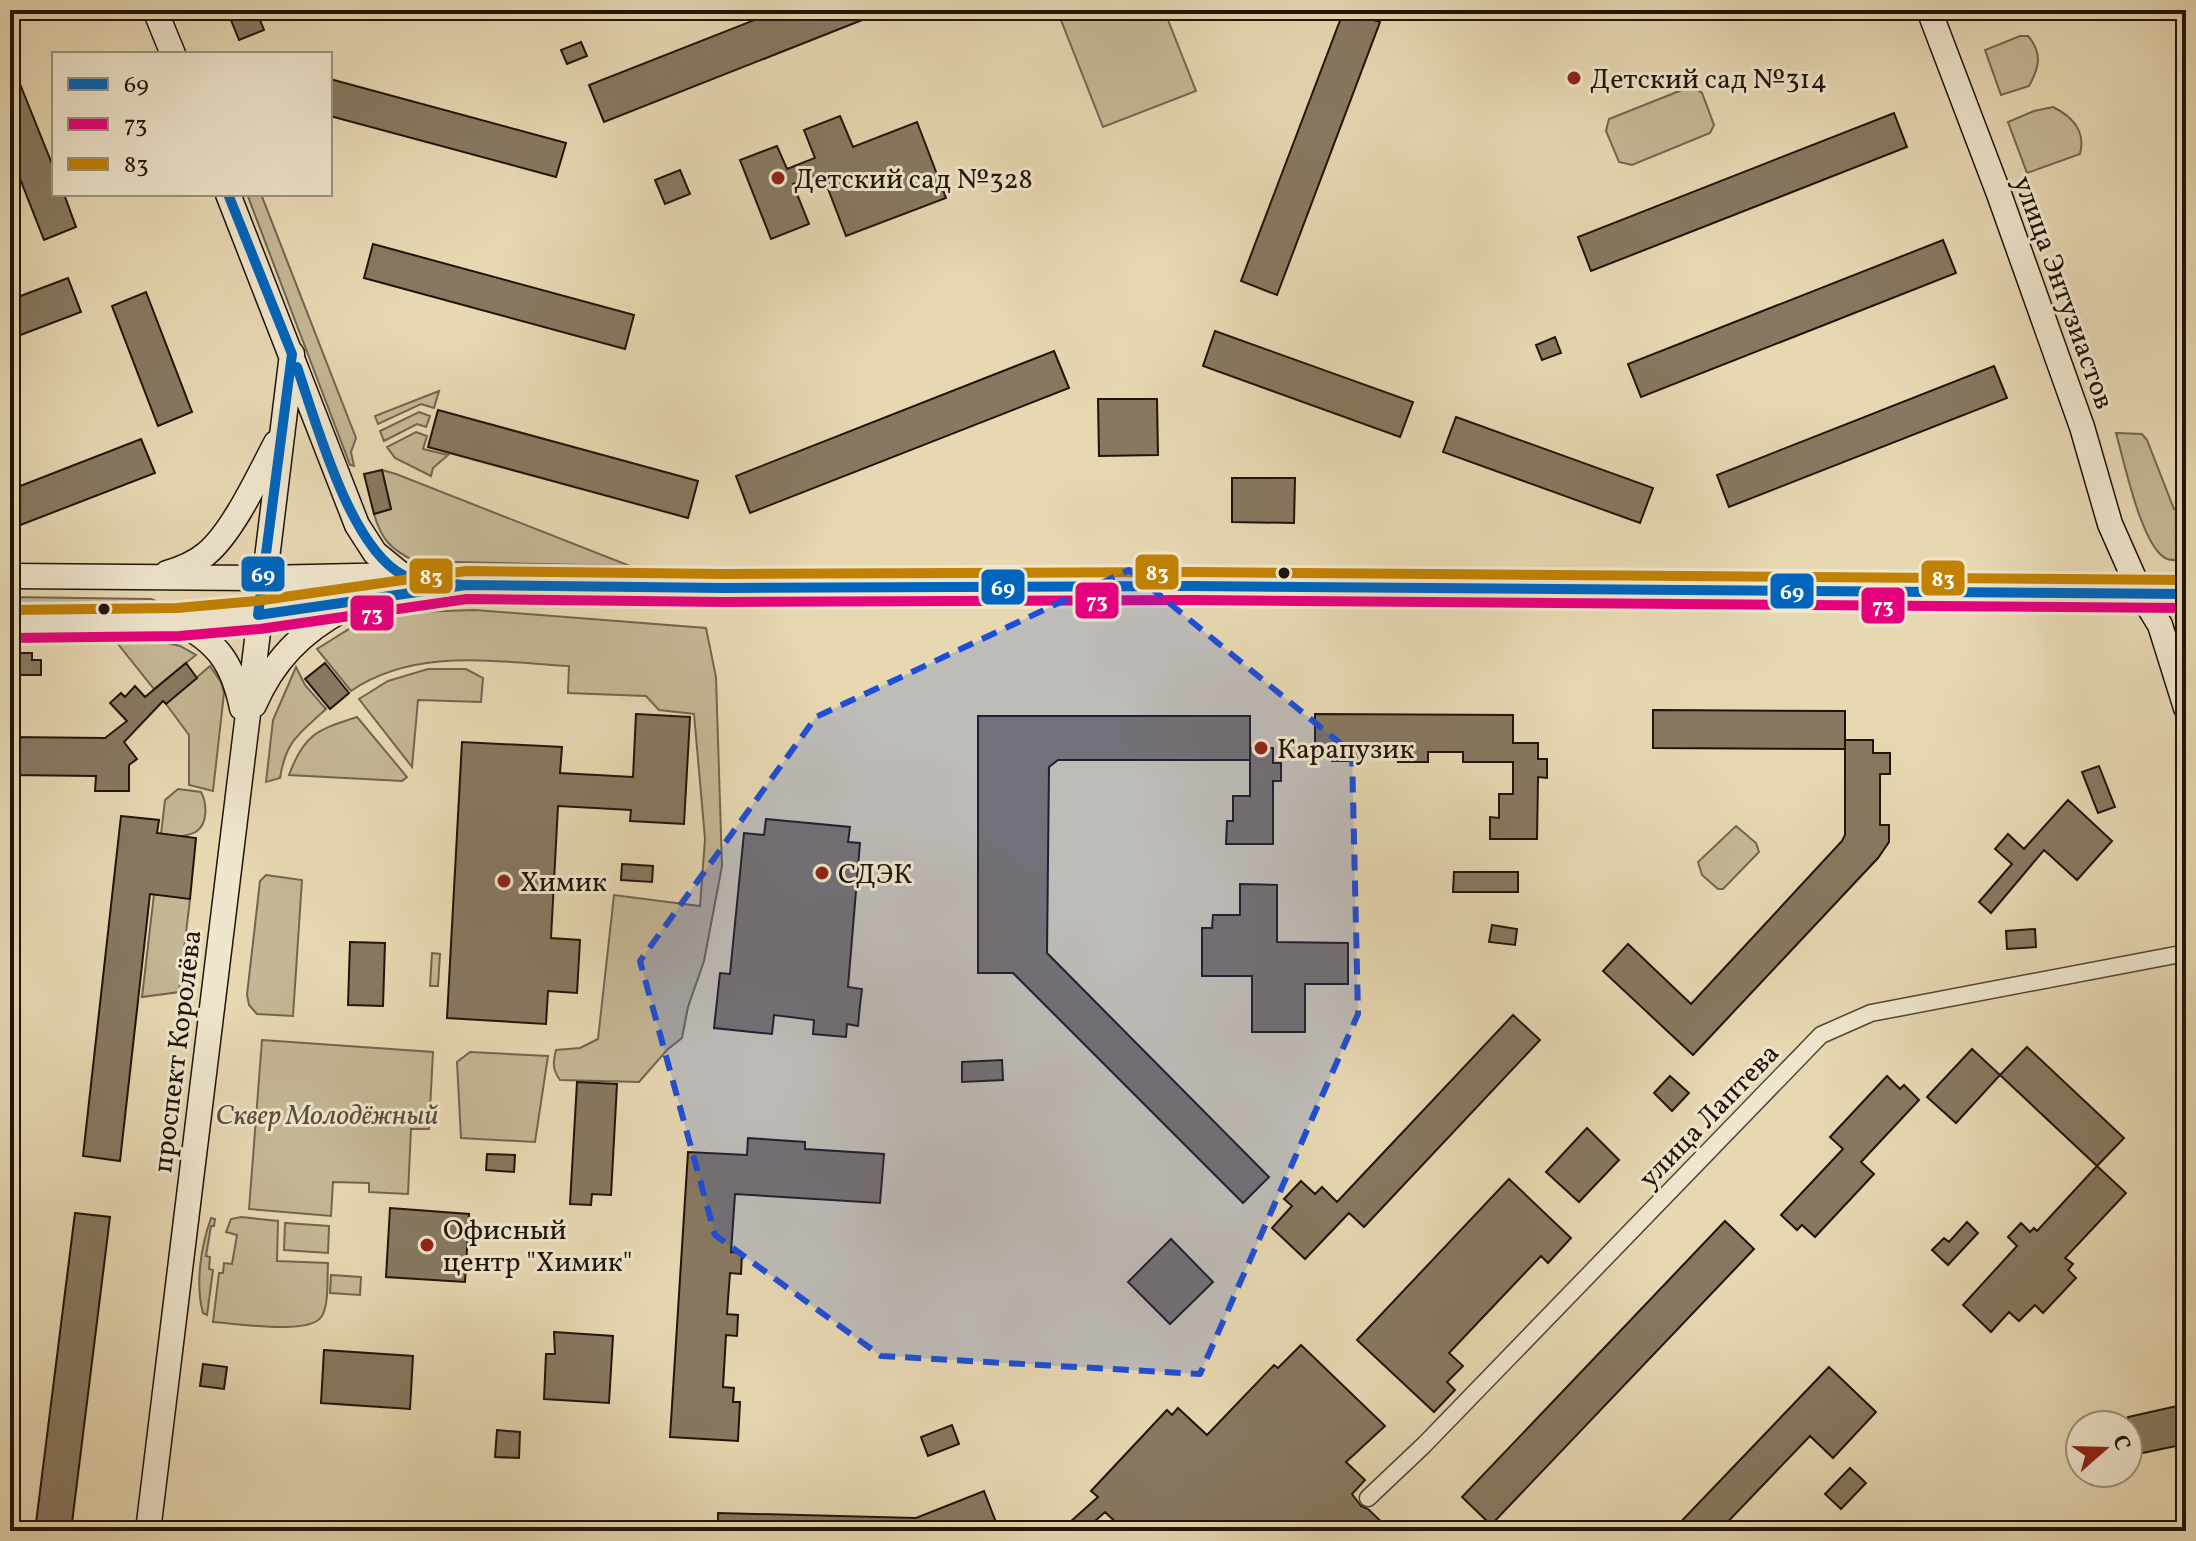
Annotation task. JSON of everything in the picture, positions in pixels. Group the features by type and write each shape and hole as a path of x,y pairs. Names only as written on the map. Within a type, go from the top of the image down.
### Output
{"main road":[{"path":"155,10 172,52"},
{"name":"улица Энтузиастов","path":"1929,10 2082,427 2110,524 2141,594 2160,625 2186,708"},
{"path":"229,196 357,525 375,553 402,575"},
{"name":"проспект Королёва","path":"148,1531 292,354"},
{"path":"153,577 190,565 207,554 223,536 283,431"},
{"path":"10,576 265,578 402,575 466,585 724,588 1192,586 2186,594"},
{"path":"10,624 178,622 258,615 466,585"},
{"path":"245,726 269,676 302,635 332,616 369,599"},
{"path":"178,622 208,640 222,654 236,684 245,726"}],"street":[{"name":"улица Лаптева","path":"1368,1498 1424,1445 1821,1035 1871,1013 2186,953"}],"highlighted area":[{"path":"1129,570 1352,753 1358,1014 1200,1374 881,1356 715,1235 640,961 816,717"}],"green space":[{"path":"1057,10 1164,10 1196,91 1103,127"},
{"path":"2020,36 2028,36 2036,48 2038,61 2035,73 2029,86 2001,95 1985,50"},
{"path":"1692,86 1702,93 1714,125 1710,133 1632,165 1619,162 1606,131 1609,119"},
{"path":"2053,107 2076,126 2081,138 2080,154 2027,173 2008,122"},
{"path":"248,196 262,196 356,438 351,452 354,466 350,465"},
{"path":"439,391 434,408 421,404 378,424 375,416"},
{"path":"419,412 430,416 426,427 417,424 384,441 380,431"},
{"path":"416,432 427,436 423,449 448,455 433,468 431,476 395,458 387,447"},
{"path":"2116,433 2142,434 2174,509 2186,510 2186,560 2167,559 2150,539 2135,503"},
{"path":"382,470 630,566 415,561 388,543 377,523 374,514 391,509"},
{"path":"10,597 151,599 168,606 165,610 144,612 10,613"},
{"path":"475,610 706,628 716,677 722,866 704,961 688,1007 682,1038 639,1082 560,1080 554,1069 554,1058 556,1050 580,1048 598,1039 614,895 700,906 705,839 694,714 659,710 646,696 568,693 569,666 513,662 457,660 429,663 376,677 351,691 317,649 357,624 382,613"},
{"path":"147,638 180,646 196,655 154,689 114,639"},
{"path":"210,666 221,682 224,693 213,791 189,785 189,735 166,704"},
{"path":"296,667 305,685 326,709 290,746 280,778 266,782 273,720"},
{"path":"428,669 466,669 483,678 481,702 418,700 412,767 359,699 388,681"},
{"path":"357,717 407,777 402,781 289,775 300,750 314,736"},
{"path":"178,789 201,792 205,813 201,827 183,836 176,897 190,899 179,992 142,997 165,800"},
{"path":"1736,826 1756,843 1759,852 1723,889 1718,889 1702,875 1698,862"},
{"path":"266,875 302,880 293,1016 257,1014 249,1005 247,995 260,881"},
{"path":"432,953 440,954 438,986 430,986"},
{"name":"Сквер Молодёжный","path":"262,1040 433,1052 429,1129 411,1129 408,1194 369,1192 369,1183 333,1182 331,1216 249,1209"},
{"path":"470,1052 548,1056 535,1142 461,1138 457,1062"},
{"path":"241,1217 278,1221 277,1261 328,1263 326,1302 323,1314 317,1321 290,1327 213,1322 219,1273 223,1273 224,1263 232,1264 237,1235 226,1232 231,1219"},
{"path":"211,1218 215,1219 206,1256 210,1257 209,1269 213,1270 207,1315 203,1313 199,1278"},
{"path":"285,1223 329,1226 328,1253 284,1250"},
{"path":"331,1275 361,1277 360,1295 330,1293"}],"building":[{"path":"227,10 256,10 264,30 239,40"},
{"path":"780,10 885,11 604,122 589,85"},
{"path":"1344,10 1380,22 1277,295 1241,281"},
{"path":"581,42 587,56 567,64 561,50"},
{"path":"10,59 52,164 52,196 65,196 76,227 44,240 10,153"},
{"path":"332,80 566,143 556,177 332,117"},
{"path":"1894,113 1907,147 1591,271 1578,237"},
{"name":"Детский сад №328","path":"840,116 853,147 917,122 946,198 846,236 822,173 793,184 809,224 771,239 740,160 777,146 787,169 815,158 804,130"},
{"path":"680,170 690,194 665,204 655,180"},
{"path":"1943,240 1956,273 1641,397 1628,364"},
{"path":"373,244 634,315 625,349 364,278"},
{"path":"68,278 81,312 10,339 10,300"},
{"path":"146,292 192,412 158,426 112,306"},
{"path":"1215,331 1413,402 1400,437 1203,366"},
{"path":"1555,337 1561,353 1542,360 1536,345"},
{"path":"1054,351 1069,388 750,513 736,476"},
{"path":"1994,366 2007,398 1729,507 1717,475"},
{"path":"1098,399 1157,399 1158,455 1099,456"},
{"path":"438,410 698,481 688,518 428,447"},
{"path":"1456,417 1653,488 1640,523 1443,452"},
{"path":"141,439 155,473 10,529 10,490"},
{"path":"382,470 391,509 374,514 364,474"},
{"path":"1232,478 1295,478 1294,523 1232,522"},
{"path":"16,653 32,653 32,660 41,660 41,675 10,675 10,660 16,660"},
{"path":"186,663 197,678 166,704 163,701 124,742 137,759 129,765 129,791 95,791 96,776 10,775 10,737 105,738 127,721 110,703 121,693 125,697 135,686 145,697"},
{"path":"325,663 349,693 330,709 305,679"},
{"path":"1653,710 1845,711 1845,749 1653,748"},
{"name":"Химик","path":"636,714 690,717 684,824 630,821 631,810 558,806 551,938 580,940 577,993 548,991 546,1024 447,1018 462,742 562,747 560,773 633,777"},
{"path":"1315,714 1513,715 1513,743 1538,743 1538,759 1547,759 1547,778 1538,777 1537,839 1490,839 1490,817 1499,818 1499,794 1513,794 1513,762 1463,762 1463,752 1428,752 1428,762 1398,762 1398,753 1362,752 1362,761 1332,761 1332,751 1315,751"},
{"path":"978,716 1250,716 1250,760 1058,760 1049,767 1047,953 1269,1177 1243,1203 1013,973 978,973"},
{"path":"1845,740 1873,740 1873,753 1890,753 1890,774 1880,774 1880,825 1889,825 1889,842 1878,858 1693,1055 1603,971 1628,944 1691,1004 1842,841 1845,835"},
{"path":"1250,748 1273,748 1273,763 1281,763 1281,781 1273,781 1273,844 1226,844 1227,821 1233,821 1233,796 1250,796"},
{"path":"2099,766 2115,807 2098,813 2082,772"},
{"path":"2068,800 2112,841 2077,880 2044,850 1991,913 1979,902 2012,864 1995,849 2008,834 2024,849"},
{"path":"121,816 159,820 157,833 196,838 190,899 150,894 120,1161 83,1156"},
{"path":"766,819 850,827 848,842 860,843 848,987 862,989 858,1026 847,1024 846,1037 813,1034 814,1020 774,1015 772,1034 714,1028 720,973 730,974 744,833 764,835"},
{"path":"622,864 653,866 652,882 621,880"},
{"path":"1454,872 1518,872 1518,892 1453,892"},
{"path":"1240,884 1277,885 1277,942 1348,943 1348,984 1305,984 1305,1032 1252,1032 1252,976 1202,976 1202,928 1212,928 1213,915 1240,915"},
{"path":"1492,925 1517,929 1515,945 1489,942"},
{"path":"2035,929 2036,947 2007,949 2006,931"},
{"path":"350,942 385,943 383,1006 348,1005"},
{"path":"1513,1015 1540,1040 1364,1227 1349,1213 1305,1259 1272,1228 1292,1206 1284,1199 1301,1181 1315,1194 1322,1187 1337,1202"},
{"path":"2027,1047 2124,1138 2097,1166 2000,1075"},
{"path":"1972,1049 2000,1075 1956,1123 1927,1097"},
{"path":"1002,1060 1003,1080 962,1082 962,1062"},
{"path":"1670,1076 1689,1093 1672,1111 1654,1093"},
{"path":"1887,1076 1900,1089 1904,1085 1919,1100 1861,1162 1874,1174 1815,1237 1802,1225 1797,1230 1781,1215 1843,1149 1830,1137"},
{"path":"577,1082 617,1084 611,1195 592,1194 591,1205 570,1204"},
{"path":"1587,1128 1619,1160 1579,1202 1546,1172"},
{"path":"748,1138 805,1142 805,1149 884,1154 880,1203 735,1194 731,1252 742,1253 741,1274 730,1273 727,1314 738,1315 737,1336 726,1335 723,1387 734,1388 733,1402 740,1402 738,1441 670,1437 688,1152 747,1155"},
{"path":"487,1154 515,1155 514,1172 486,1170"},
{"path":"2097,1166 2126,1193 2065,1258 2073,1264 2068,1270 2076,1278 2043,1313 2035,1305 2019,1321 2009,1312 1991,1332 1963,1305 2017,1246 2008,1237 2021,1223 2030,1232 2034,1228 2037,1231"},
{"path":"1509,1179 1571,1238 1548,1263 1541,1256 1449,1353 1463,1366 1447,1382 1455,1390 1434,1412 1357,1340"},
{"name":"Офисный центр \"Химик\"","path":"390,1208 469,1214 465,1282 386,1277"},
{"path":"75,1213 110,1217 71,1531 35,1531"},
{"path":"1725,1221 1754,1249 1491,1525 1462,1497"},
{"path":"1967,1222 1978,1233 1948,1265 1932,1250 1944,1238 1949,1242"},
{"path":"1171,1239 1213,1282 1170,1324 1128,1282"},
{"path":"554,1332 613,1336 609,1403 544,1399 546,1354 555,1354"},
{"path":"1301,1345 1385,1426 1346,1462 1365,1480 1352,1494 1361,1506 1391,1531 1125,1531 1105,1512 1084,1531 1060,1531 1098,1497 1091,1491 1167,1410 1172,1415 1178,1408 1207,1435 1274,1365 1278,1368"},
{"path":"324,1350 413,1356 410,1409 321,1403"},
{"path":"203,1364 227,1367 224,1389 200,1386"},
{"path":"1829,1367 1876,1412 1833,1458 1810,1436 1719,1531 1672,1531"},
{"path":"2186,1404 2186,1444 2144,1453 2144,1413"},
{"path":"952,1425 959,1444 928,1456 921,1437"},
{"path":"497,1430 520,1432 519,1458 495,1457"},
{"path":"1850,1468 1866,1483 1841,1509 1825,1494"},
{"path":"984,1491 997,1525 981,1531 718,1531 718,1513 916,1518"}],"transit line":[{"name":"69","path":"229,196 292,354 258,615 466,585 724,588 1192,586 2186,594"},
{"name":"69","path":"297,367 337,482 367,539 384,561 403,575 464,585"},
{"name":"83","path":"10,610 177,608 256,601 466,571 724,574 1192,572 2186,580"},
{"name":"73","path":"10,638 179,636 260,629 467,599 724,602 1192,600 2186,608"}],"place":[{"name":"Детский сад №314","path":"1574,78"},
{"name":"Детский сад №328","path":"778,178"},
{"name":"Карапузик","path":"1261,748"},
{"name":"СДЭК","path":"822,873"},
{"name":"Химик","path":"504,881"},
{"name":"Офисный центр \"Химик\"","path":"427,1245"}]}
